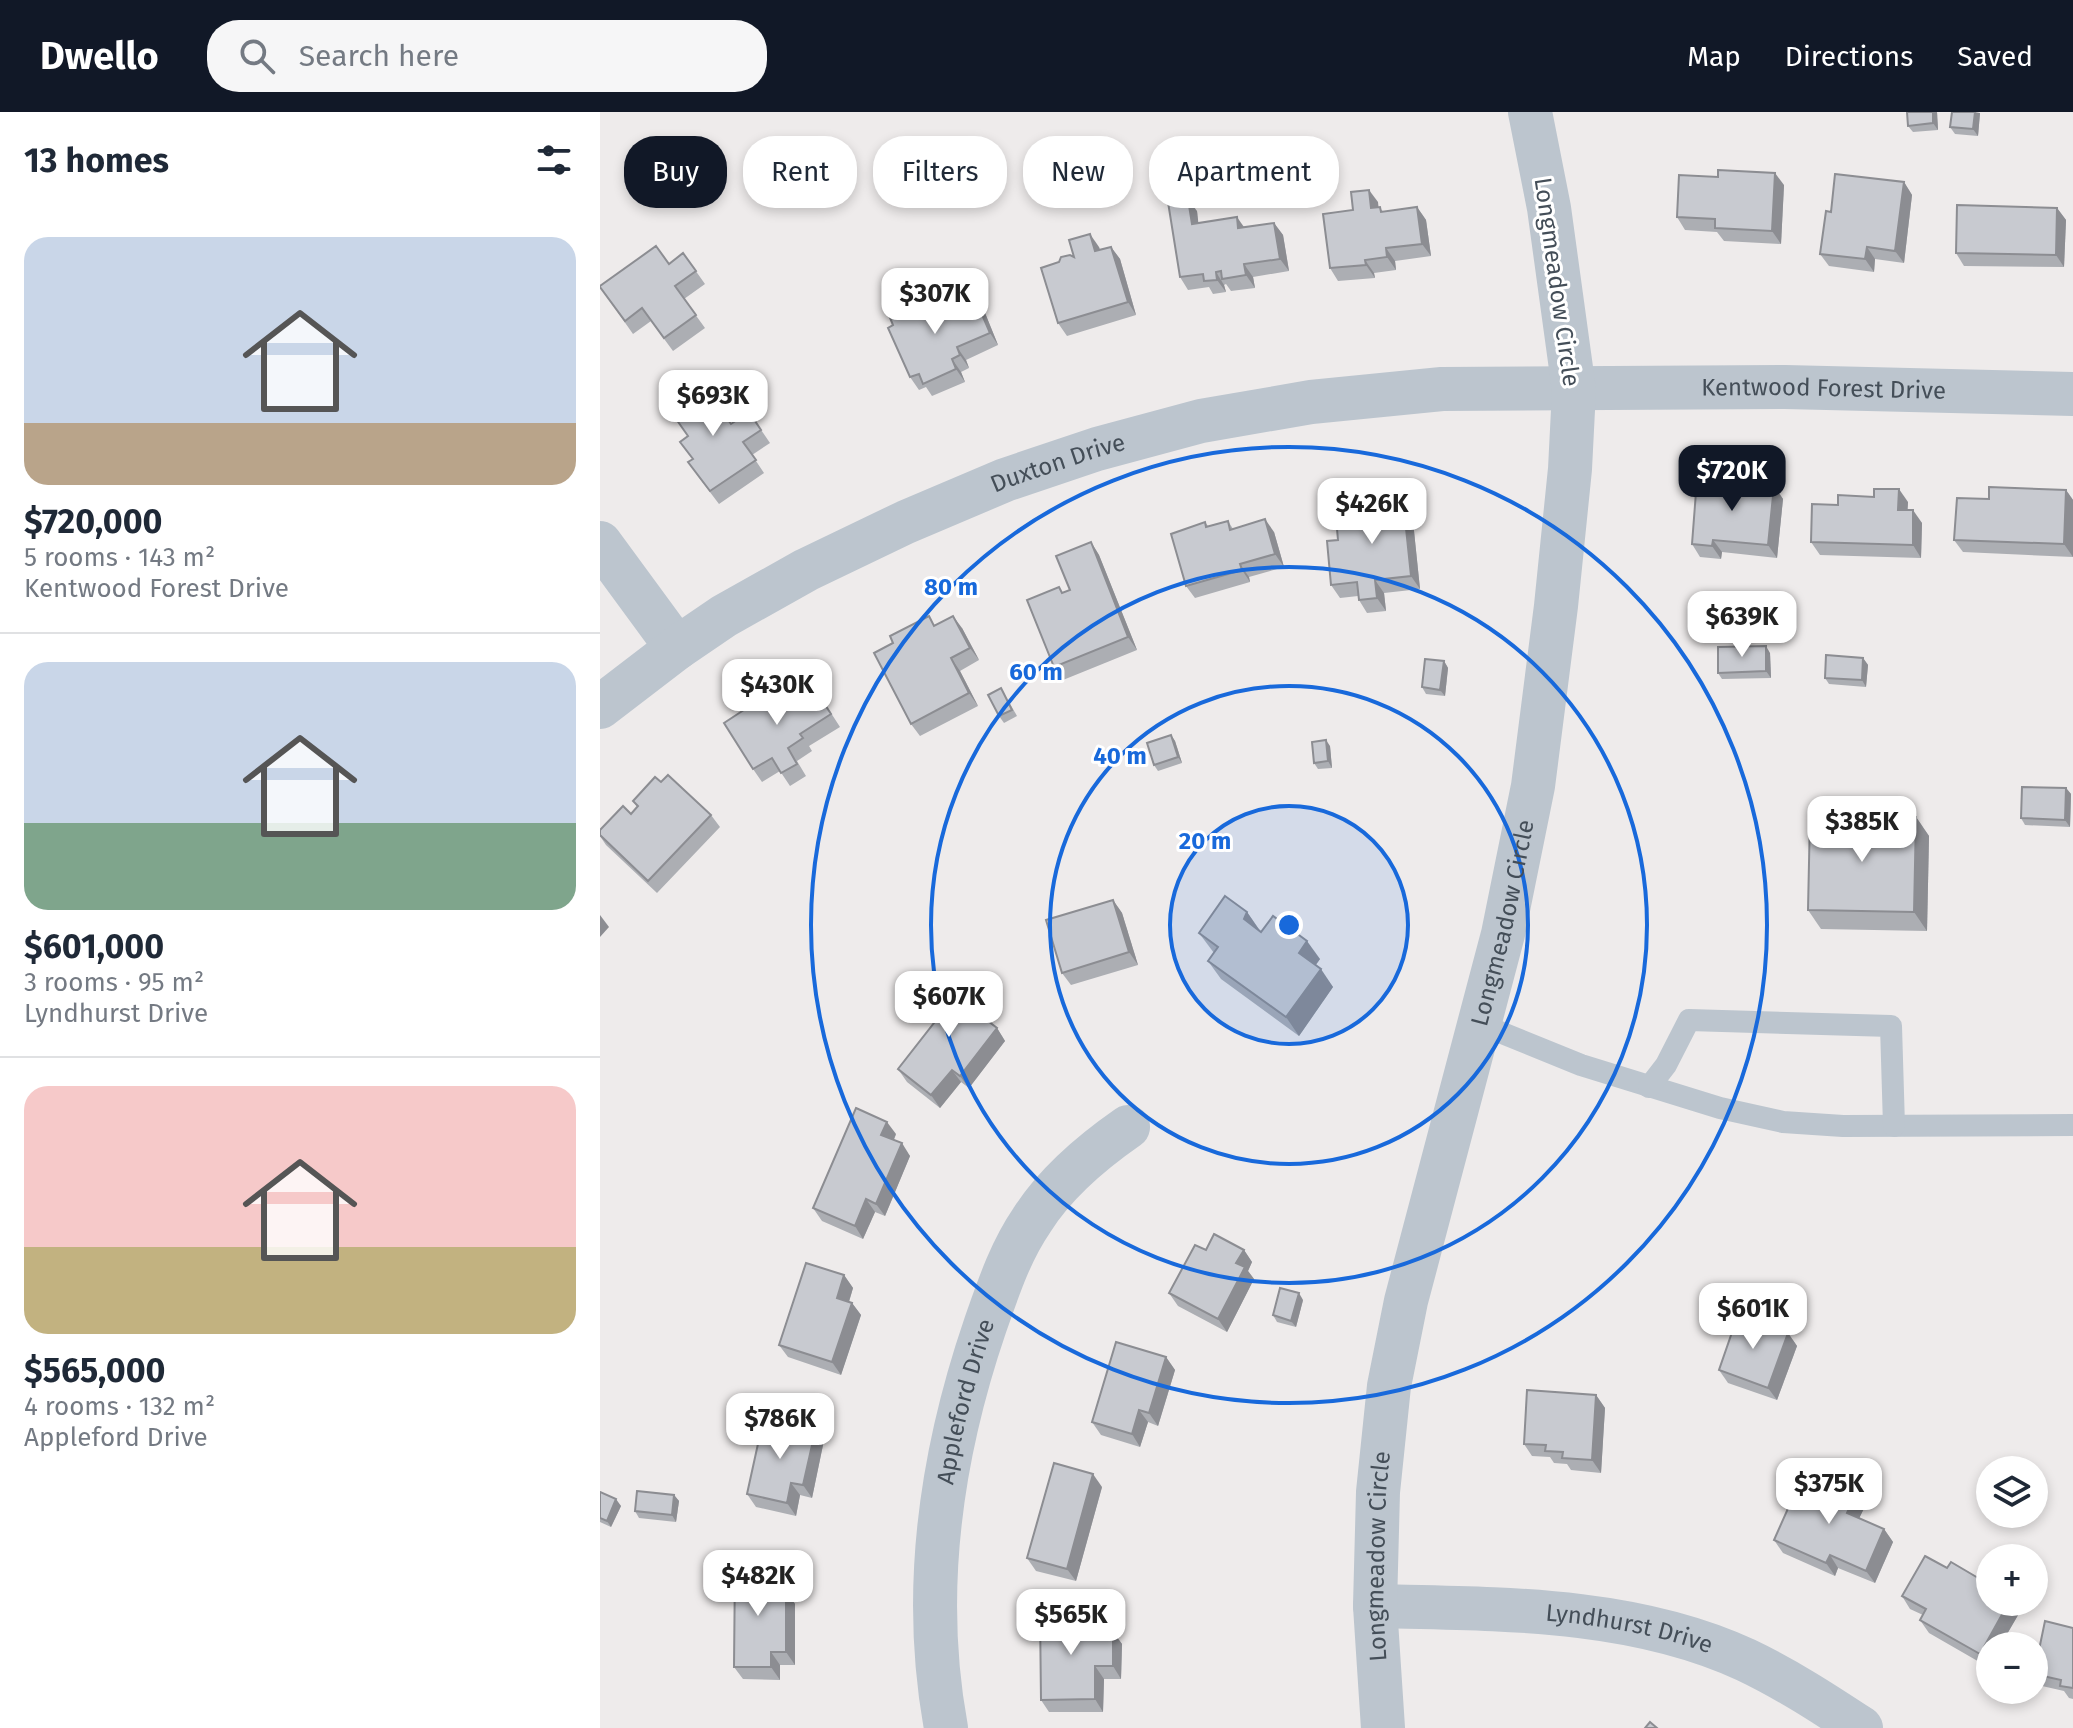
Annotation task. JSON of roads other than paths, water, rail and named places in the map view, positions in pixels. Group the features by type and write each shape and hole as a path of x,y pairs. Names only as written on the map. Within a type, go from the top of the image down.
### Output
{"street":[{"name":"Longmeadow Circle","path":"1383,1728 1375,1606 1378,1492 1389,1386 1406,1301 1503,934 1533,786 1570,469 1574,390 1549,208 1530,112"},
{"name":"Kentwood Forest Drive","path":"1574,390 1785,387 2073,394"},
{"name":"Duxton Drive","path":"600,707 724,616 806,570 906,522 1005,480 1097,449 1201,421 1311,402 1442,389 1574,390"},
{"path":"600,543 677,648"},
{"name":"Appleford Drive","path":"946,1728 934,1626 936,1538 949,1453 971,1368 1006,1267 1032,1219 1067,1176 1128,1127"},
{"name":"Lyndhurst Drive","path":"1375,1606 1478,1608 1605,1619 1675,1634 1743,1659 1808,1692 1861,1728"}],"lane":[{"path":"1649,1087 1666,1065 1689,1020 1891,1026 1894,1126"},
{"path":"1480,1024 1581,1065 1649,1087 1783,1122 1843,1126 2073,1125"}]}
